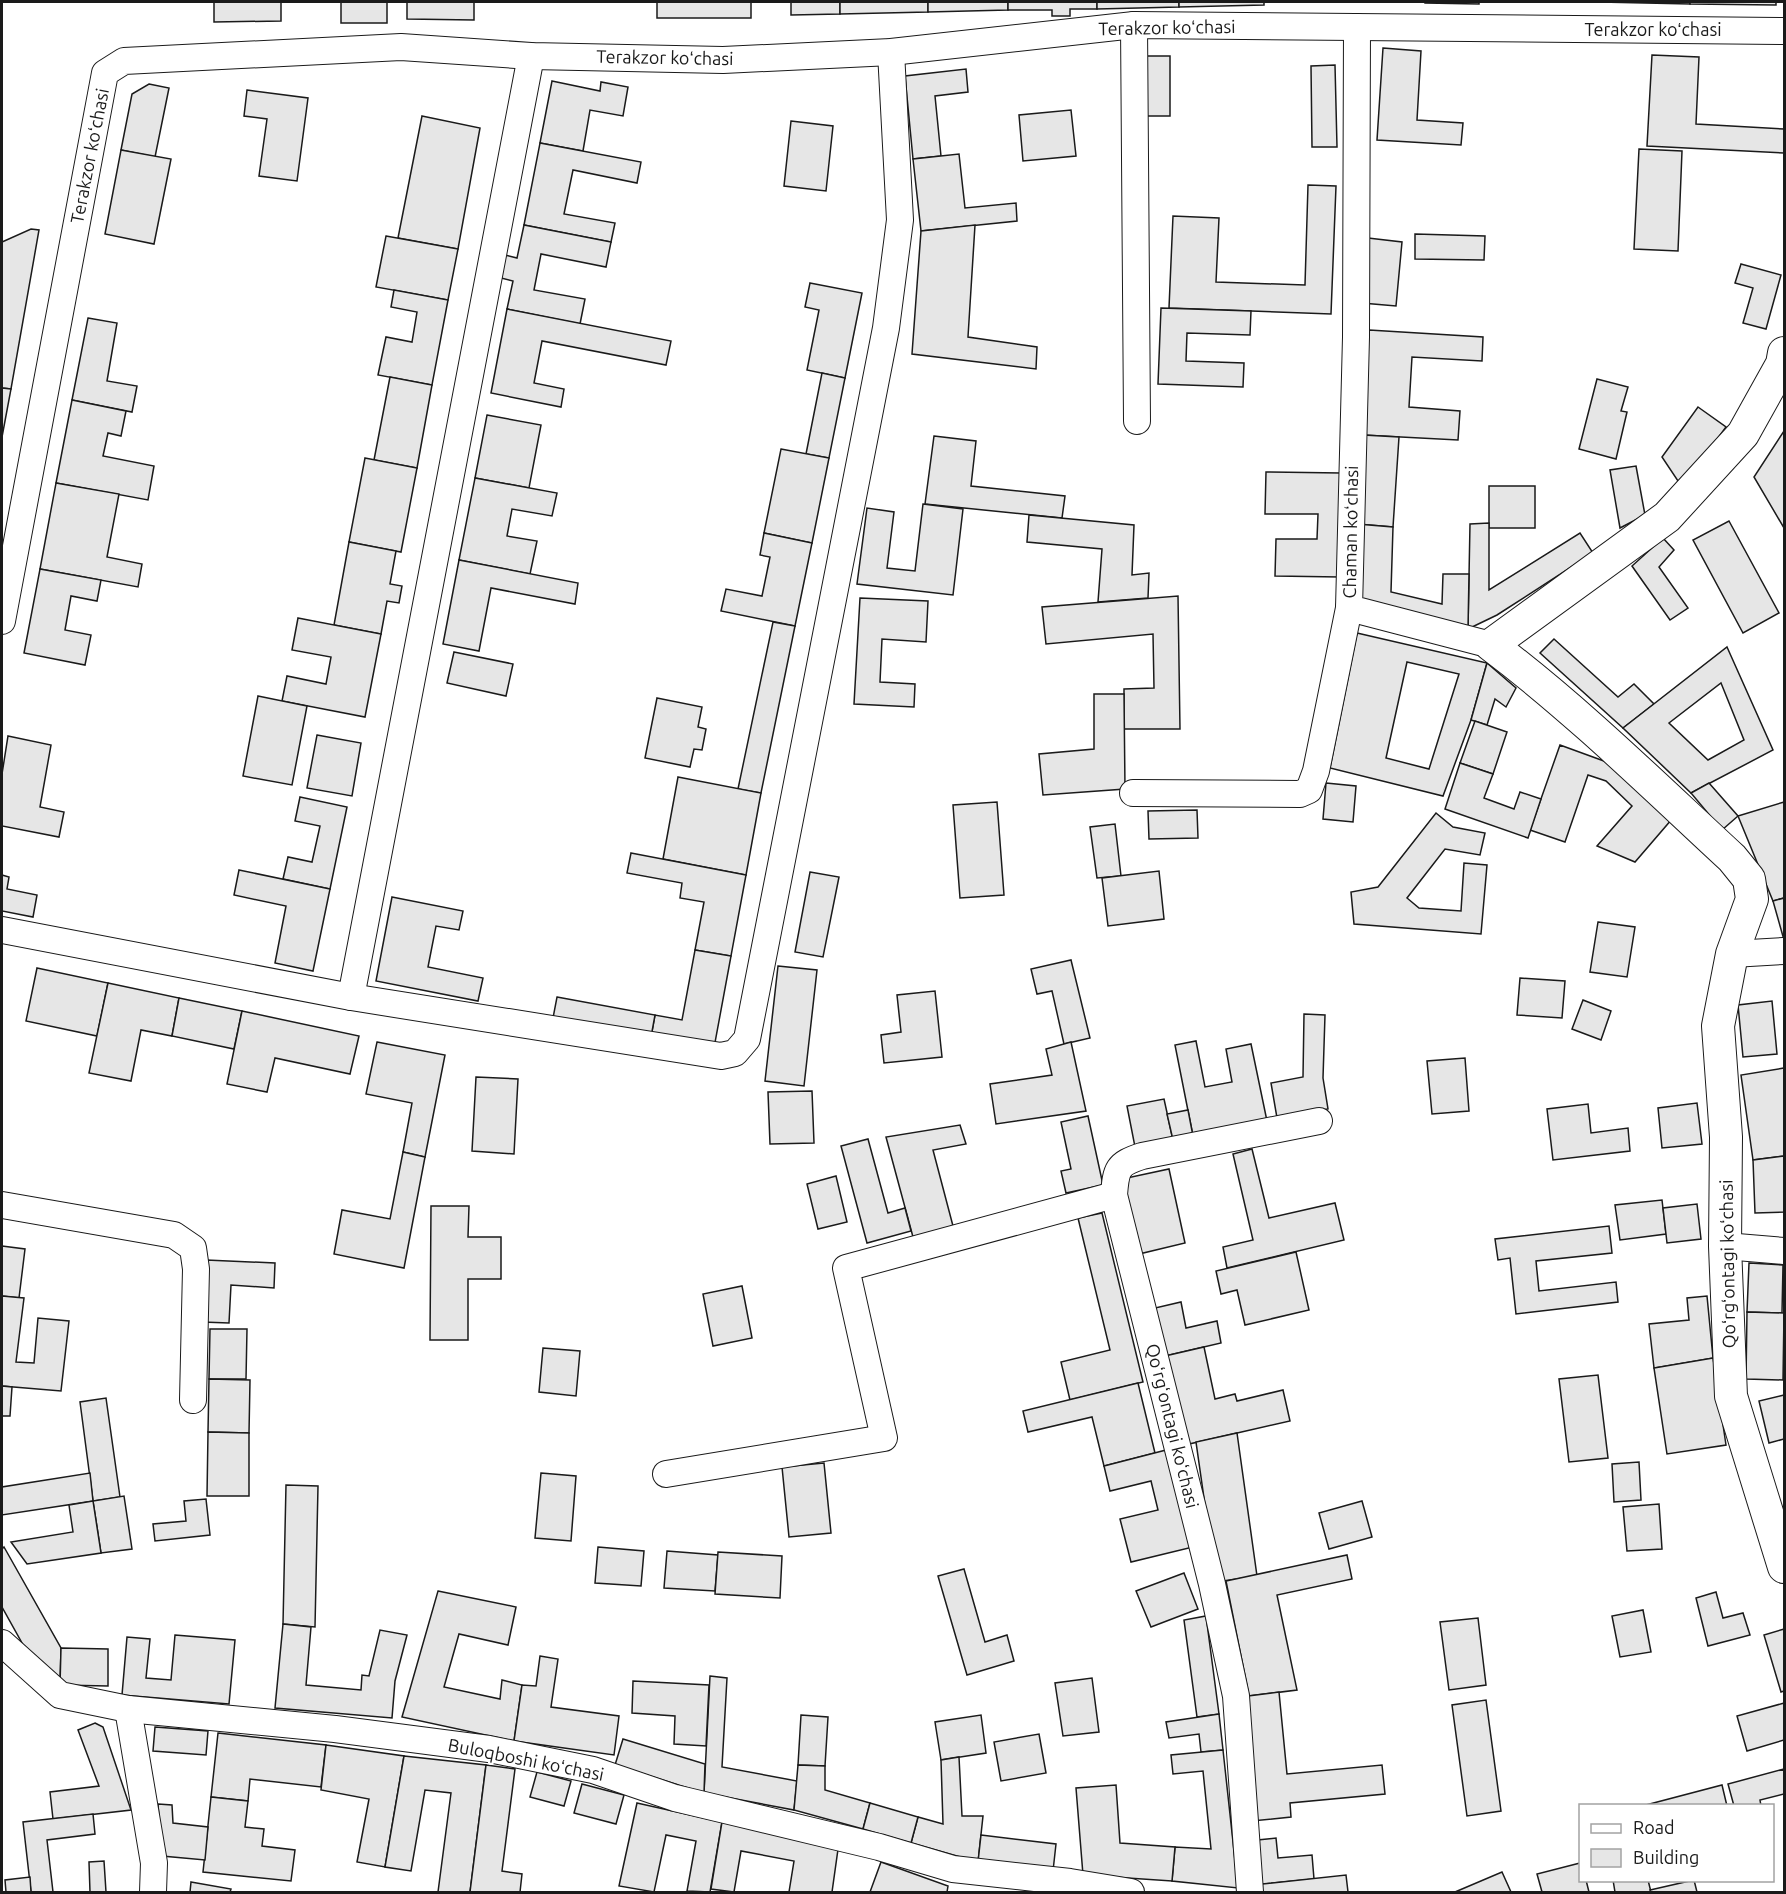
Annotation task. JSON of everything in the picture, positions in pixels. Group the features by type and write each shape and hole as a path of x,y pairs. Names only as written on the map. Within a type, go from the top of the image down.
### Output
{"street":[{"name":"Terakzor koʻchasi","path":"2,621 105,73 124,61 146,58 401,47 531,56 723,60 891,52 1134,26 1785,31"},
{"path":"1134,26 1137,421"},
{"name":"Chaman koʻchasi","path":"1357,27 1356,337 1349,608 1491,645 1530,675 1602,738 1732,858 1749,879 1752,899 1732,954"},
{"path":"2,930 351,997 721,1056 735,1053 747,1039 886,328 900,220 891,52"},
{"path":"351,997 531,56"},
{"path":"1491,645 1667,517 1743,434 1782,364 1785,353"},
{"path":"1134,793 1299,794 1309,790 1316,771 1349,608"},
{"path":"1732,954 1785,951"},
{"name":"Qoʻrgʻontagi koʻchasi","path":"1732,954 1718,1026 1726,1137 1725,1246 1731,1396 1785,1567"},
{"name":"Qoʻrgʻontagi koʻchasi","path":"1250,1893 1236,1696 1212,1584 1114,1195 1115,1173 1124,1162 1319,1121"},
{"path":"666,1474 884,1438 846,1268 1114,1195"},
{"path":"2,1205 174,1235 193,1248 196,1269 193,1400"},
{"path":"1725,1246 1785,1251"},
{"name":"Buloqboshi koʻchasi","path":"2,1643 60,1695 128,1708 335,1729 489,1749 593,1770 675,1798 879,1847 953,1869 1069,1887 1131,1893"},
{"path":"128,1708 154,1863 153,1893"}],"building":[{"path":"214,2 281,2 281,21 214,22"},
{"path":"341,2 387,2 387,23 341,23"},
{"path":"407,2 474,2 474,20 407,19"},
{"path":"657,2 751,2 751,18 657,18"},
{"path":"791,2 840,2 840,14 791,15"},
{"path":"840,2 928,2 928,12 840,14"},
{"path":"928,2 1008,2 1008,10 928,12"},
{"path":"1008,2 1097,2 1097,9 1070,9 1070,16 1052,16 1052,10 1008,10"},
{"path":"1097,2 1179,2 1179,7 1097,9"},
{"path":"1179,2 1264,2 1264,5 1179,7"},
{"path":"1479,2 1479,4 1425,3"},
{"path":"1599,2 1690,2 1690,4"},
{"path":"1690,2 1776,2 1776,5 1690,4"},
{"path":"1383,48 1421,51 1417,120 1463,123 1461,145 1377,140"},
{"path":"1652,55 1699,57 1696,124 1784,129 1784,153 1647,146"},
{"path":"1142,56 1170,56 1170,116 1142,116"},
{"path":"1335,65 1337,147 1312,147 1311,66"},
{"path":"966,69 968,92 935,96 941,156 913,159 905,76"},
{"path":"552,81 600,91 601,82 628,87 623,116 590,110 583,151 540,143"},
{"path":"149,84 169,88 155,157 121,150 132,94"},
{"path":"247,90 308,98 297,181 259,176 267,119 244,116"},
{"path":"1071,110 1076,156 1023,161 1019,115"},
{"path":"422,116 480,128 458,249 398,238"},
{"path":"791,121 833,126 826,191 784,186"},
{"path":"540,143 641,162 637,183 573,170 564,214 615,223 611,242 524,225"},
{"path":"1639,149 1682,151 1678,251 1634,249"},
{"path":"121,150 171,159 154,244 105,234"},
{"path":"959,154 965,208 1016,203 1017,221 921,231 913,159"},
{"path":"1308,185 1336,186 1331,314 1169,308 1173,216 1219,218 1216,282 1305,285"},
{"path":"524,225 611,242 606,267 541,254 534,290 585,299 580,324 507,309 513,281 501,278 505,255 517,258"},
{"path":"975,225 968,337 1037,347 1036,369 912,354 921,231"},
{"path":"31,229 39,230 11,389 2,388 2,242"},
{"path":"1415,234 1485,236 1484,260 1415,259"},
{"path":"386,236 458,249 448,300 376,287"},
{"path":"1368,238 1402,242 1396,306 1362,303"},
{"path":"1741,264 1781,275 1766,329 1743,323 1753,288 1735,283"},
{"path":"810,283 862,293 845,378 807,370 819,310 805,307"},
{"path":"394,290 448,300 432,385 378,375 386,337 412,342 417,312 391,307"},
{"path":"1161,308 1251,311 1250,335 1187,333 1186,361 1244,363 1243,387 1158,384"},
{"path":"507,309 671,341 666,365 542,341 534,383 564,389 561,407 491,393"},
{"path":"88,318 117,323 107,381 137,386 132,412 72,400"},
{"path":"1369,330 1483,337 1482,361 1412,357 1409,407 1460,411 1458,440 1363,435"},
{"path":"822,373 845,378 829,458 806,454"},
{"path":"390,377 432,385 417,468 374,460"},
{"path":"1597,379 1628,387 1621,411 1627,412 1616,459 1579,449"},
{"path":"2,388 11,389 2,437"},
{"path":"72,400 126,411 121,436 108,433 103,456 154,466 148,500 56,483"},
{"path":"1698,407 1726,427 1682,487 1662,457"},
{"path":"487,415 541,425 529,488 475,478"},
{"path":"1784,431 1784,528 1754,477"},
{"path":"1363,435 1399,437 1393,527 1357,524"},
{"path":"934,436 976,441 971,486 1065,496 1062,518 925,504"},
{"path":"781,449 829,458 812,543 764,533"},
{"path":"365,458 417,468 401,552 349,542"},
{"path":"1636,466 1645,515 1620,528 1610,470"},
{"path":"1266,472 1341,473 1340,577 1275,576 1276,539 1317,539 1318,514 1265,514"},
{"path":"475,478 557,493 552,516 512,509 507,536 537,541 530,574 459,560"},
{"path":"56,483 119,494 107,557 142,564 138,587 40,569"},
{"path":"1489,486 1535,486 1535,528 1489,528"},
{"path":"923,504 963,509 953,595 857,584 867,508 894,512 887,568 915,571"},
{"path":"1029,515 1134,525 1132,575 1149,573 1148,598 1098,602 1102,549 1027,542"},
{"path":"1729,521 1779,613 1743,633 1693,540"},
{"path":"1489,523 1489,590 1580,533 1593,553 1497,615 1468,629 1470,524"},
{"path":"1357,524 1393,527 1391,592 1442,604 1443,574 1469,574 1468,629 1364,606 1354,590"},
{"path":"764,533 812,543 795,626 721,611 726,589 762,596 770,557 760,555"},
{"path":"1663,538 1674,550 1659,567 1688,608 1670,620 1632,566"},
{"path":"349,542 396,551 390,584 402,586 399,603 387,601 381,634 334,625"},
{"path":"459,560 578,583 575,604 491,588 479,651 443,644"},
{"path":"40,569 101,580 97,601 71,596 65,630 91,635 85,665 24,653"},
{"path":"1178,596 1180,729 1124,729 1124,689 1154,688 1153,634 1046,644 1042,607"},
{"path":"860,598 928,601 926,642 882,639 880,682 915,684 914,707 854,704"},
{"path":"298,618 381,634 365,717 282,701 287,676 326,684 331,657 292,650"},
{"path":"773,622 795,626 761,793 738,789"},
{"path":"1357,633 1487,663 1471,720 1443,796 1330,768","holes":["1407,662 1459,674 1429,769 1386,758"]},
{"path":"1554,639 1618,697 1634,684 1654,704 1623,728 1540,653"},
{"path":"1727,647 1773,750 1691,793 1623,728","holes":["1721,683 1744,740 1708,760 1669,723"]},
{"path":"454,652 513,664 506,696 447,683"},
{"path":"1487,663 1516,688 1506,707 1495,699 1487,725 1471,720"},
{"path":"1094,694 1124,694 1125,789 1043,795 1039,754 1094,749"},
{"path":"258,696 307,706 292,785 243,776"},
{"path":"657,698 702,707 698,727 706,729 702,750 694,749 690,767 645,758"},
{"path":"1475,721 1507,732 1493,774 1460,763"},
{"path":"317,735 361,743 352,796 307,788"},
{"path":"8,736 51,745 40,807 64,812 59,837 2,826 2,774"},
{"path":"1560,745 1612,764 1672,819 1635,862 1597,846 1632,806 1606,781 1588,775 1565,842 1530,830"},
{"path":"1460,763 1493,774 1484,798 1514,809 1520,792 1541,799 1528,838 1445,809"},
{"path":"678,777 761,793 746,875 663,859"},
{"path":"1326,783 1356,786 1353,822 1323,819"},
{"path":"1709,783 1738,816 1722,830 1691,793"},
{"path":"300,797 347,807 330,889 283,879 288,857 312,862 320,826 295,821"},
{"path":"997,802 1004,895 960,898 953,805"},
{"path":"1784,802 1784,898 1773,901 1738,816"},
{"path":"1197,810 1198,838 1149,839 1148,811"},
{"path":"1436,813 1453,827 1485,833 1480,855 1445,849 1407,898 1419,908 1461,911 1464,863 1487,865 1481,934 1354,924 1351,892 1378,887"},
{"path":"1115,824 1121,876 1097,878 1090,827"},
{"path":"631,853 746,875 731,956 695,950 704,902 680,898 682,883 627,873"},
{"path":"239,870 330,889 313,971 275,963 286,906 234,895"},
{"path":"1159,871 1164,919 1108,926 1102,878"},
{"path":"810,872 839,877 823,957 795,952"},
{"path":"2,875 9,877 7,889 37,895 33,917 2,911"},
{"path":"392,897 463,911 459,930 436,926 428,967 483,978 478,1001 376,981"},
{"path":"1784,898 1784,940 1773,901"},
{"path":"1598,922 1635,927 1627,977 1590,972"},
{"path":"695,950 731,956 714,1048 651,1037 655,1015 682,1020"},
{"path":"1071,960 1090,1038 1064,1044 1052,991 1037,994 1031,969"},
{"path":"778,966 817,970 804,1086 765,1081"},
{"path":"37,968 108,983 97,1036 26,1021"},
{"path":"1520,978 1565,981 1562,1018 1517,1015"},
{"path":"108,983 179,998 172,1036 141,1030 131,1081 89,1073"},
{"path":"935,991 942,1057 884,1063 881,1035 901,1032 897,995"},
{"path":"557,997 655,1015 651,1037 553,1018"},
{"path":"179,998 242,1011 234,1049 172,1036"},
{"path":"1583,1000 1611,1011 1601,1040 1572,1029"},
{"path":"1772,1001 1777,1054 1743,1057 1738,1005"},
{"path":"242,1011 359,1036 350,1074 275,1058 267,1092 227,1084"},
{"path":"1304,1014 1325,1015 1323,1078 1328,1109 1277,1118 1271,1083 1303,1077"},
{"path":"1196,1041 1205,1087 1232,1082 1226,1049 1251,1044 1267,1121 1193,1136 1175,1045"},
{"path":"377,1042 445,1055 425,1157 403,1152 412,1103 366,1094"},
{"path":"1071,1042 1086,1111 996,1124 990,1084 1052,1075 1046,1049"},
{"path":"1465,1058 1469,1111 1432,1114 1427,1061"},
{"path":"1784,1068 1784,1156 1753,1160 1741,1075"},
{"path":"476,1077 518,1079 514,1154 472,1151"},
{"path":"812,1091 814,1143 770,1144 768,1092"},
{"path":"1164,1099 1173,1140 1135,1147 1127,1106"},
{"path":"1697,1103 1702,1144 1662,1148 1658,1108"},
{"path":"1588,1104 1591,1133 1628,1128 1630,1151 1553,1160 1547,1109"},
{"path":"1188,1110 1193,1136 1173,1140 1167,1114"},
{"path":"1088,1116 1103,1185 1066,1193 1061,1171 1071,1169 1061,1122"},
{"path":"960,1125 966,1144 933,1150 953,1226 913,1237 886,1137"},
{"path":"868,1139 888,1213 905,1208 911,1231 867,1243 841,1146"},
{"path":"1252,1149 1269,1218 1335,1203 1344,1240 1227,1268 1223,1247 1253,1240 1233,1154"},
{"path":"403,1152 425,1157 404,1268 334,1254 342,1210 390,1219"},
{"path":"1784,1156 1784,1212 1755,1213 1753,1160"},
{"path":"1169,1169 1185,1243 1139,1254 1122,1179"},
{"path":"836,1176 847,1222 818,1229 807,1184"},
{"path":"1662,1200 1666,1234 1620,1240 1615,1205"},
{"path":"1697,1204 1701,1239 1667,1243 1663,1208"},
{"path":"431,1206 469,1206 468,1237 501,1237 501,1279 468,1279 468,1340 430,1340"},
{"path":"1102,1213 1143,1382 1070,1400 1061,1362 1110,1350 1078,1218"},
{"path":"1609,1226 1612,1253 1536,1261 1539,1291 1616,1282 1618,1302 1516,1314 1510,1258 1498,1260 1495,1239"},
{"path":"2,1246 25,1249 19,1298 2,1296"},
{"path":"1296,1252 1309,1310 1245,1325 1237,1290 1221,1294 1216,1271"},
{"path":"206,1260 275,1263 274,1288 231,1285 229,1323 202,1322"},
{"path":"1749,1263 1783,1265 1782,1313 1747,1312"},
{"path":"742,1286 752,1338 713,1346 703,1294"},
{"path":"2,1296 24,1298 16,1362 34,1363 38,1318 69,1321 61,1391 2,1386"},
{"path":"1707,1296 1713,1358 1654,1368 1649,1324 1689,1320 1687,1298"},
{"path":"1181,1302 1186,1328 1217,1321 1221,1343 1165,1356 1155,1308"},
{"path":"1747,1312 1784,1313 1783,1380 1746,1379"},
{"path":"210,1329 247,1329 246,1379 209,1379"},
{"path":"1204,1347 1215,1399 1235,1394 1237,1401 1283,1390 1290,1421 1189,1444 1165,1356"},
{"path":"543,1348 580,1351 576,1396 539,1392"},
{"path":"1713,1358 1726,1445 1667,1454 1654,1368"},
{"path":"1598,1375 1608,1458 1569,1462 1559,1379"},
{"path":"209,1379 250,1380 249,1433 208,1432"},
{"path":"1138,1383 1155,1453 1104,1466 1092,1417 1028,1432 1023,1411"},
{"path":"2,1386 12,1387 10,1416 2,1416"},
{"path":"1784,1395 1784,1439 1769,1443 1759,1401"},
{"path":"106,1398 120,1497 93,1501 80,1402"},
{"path":"208,1432 249,1433 249,1496 207,1496"},
{"path":"1237,1433 1257,1576 1216,1582 1196,1442"},
{"path":"1170,1449 1193,1547 1131,1562 1120,1519 1158,1510 1151,1481 1110,1491 1104,1466"},
{"path":"1639,1462 1641,1500 1614,1502 1612,1464"},
{"path":"824,1463 831,1533 789,1537 782,1467"},
{"path":"90,1473 93,1501 2,1515 2,1487"},
{"path":"541,1473 576,1476 571,1541 535,1538"},
{"path":"286,1485 318,1486 315,1627 283,1624"},
{"path":"124,1496 132,1549 101,1553 93,1501"},
{"path":"206,1499 210,1535 155,1541 153,1524 186,1521 184,1501"},
{"path":"93,1501 101,1553 27,1564 11,1542 73,1532 69,1505"},
{"path":"1362,1501 1372,1537 1329,1549 1319,1513"},
{"path":"1659,1504 1662,1549 1627,1551 1623,1507"},
{"path":"4,1547 61,1648 60,1685 31,1659 2,1607 2,1549"},
{"path":"598,1547 644,1551 641,1586 595,1583"},
{"path":"667,1551 718,1555 715,1591 664,1588"},
{"path":"718,1552 782,1556 780,1598 715,1594"},
{"path":"1347,1555 1352,1579 1277,1595 1297,1690 1249,1696 1226,1581"},
{"path":"964,1569 985,1642 1007,1635 1014,1661 967,1675 938,1576"},
{"path":"1184,1573 1198,1609 1151,1627 1136,1591"},
{"path":"438,1591 516,1607 508,1645 459,1634 444,1687 500,1699 502,1680 522,1685 514,1741 402,1717"},
{"path":"1716,1592 1723,1618 1743,1613 1750,1635 1708,1646 1696,1598"},
{"path":"1643,1610 1651,1652 1620,1657 1612,1616"},
{"path":"1206,1616 1219,1714 1197,1717 1184,1620"},
{"path":"1478,1618 1486,1685 1449,1690 1440,1622"},
{"path":"283,1624 311,1627 306,1685 361,1690 362,1675 369,1676 380,1630 407,1635 395,1681 392,1718 275,1708"},
{"path":"1784,1629 1784,1691 1781,1692 1764,1635"},
{"path":"175,1635 235,1640 229,1704 122,1695 127,1637 150,1639 146,1678 171,1680"},
{"path":"61,1648 108,1649 108,1686 60,1685"},
{"path":"540,1656 558,1659 551,1707 619,1716 614,1755 514,1741 522,1685 536,1686"},
{"path":"710,1676 727,1678 722,1767 797,1781 794,1810 704,1793"},
{"path":"1092,1678 1099,1732 1063,1736 1055,1683"},
{"path":"633,1681 709,1685 706,1746 674,1744 675,1716 632,1713"},
{"path":"1279,1692 1287,1774 1382,1765 1385,1794 1290,1803 1291,1817 1252,1821 1240,1697"},
{"path":"1486,1700 1501,1811 1467,1816 1452,1705"},
{"path":"1784,1703 1784,1740 1747,1751 1737,1716"},
{"path":"1219,1714 1223,1750 1201,1752 1199,1734 1169,1738 1166,1722"},
{"path":"801,1715 828,1717 825,1766 798,1765"},
{"path":"981,1715 986,1753 941,1760 935,1722"},
{"path":"95,1723 103,1727 131,1810 53,1819 50,1792 99,1786 78,1730"},
{"path":"155,1727 208,1731 206,1755 153,1751"},
{"path":"218,1733 326,1745 321,1787 250,1779 248,1801 211,1797"},
{"path":"1039,1734 1046,1773 1001,1781 994,1742"},
{"path":"623,1739 705,1764 704,1793 615,1765"},
{"path":"326,1745 404,1756 385,1867 357,1862 369,1799 321,1790"},
{"path":"1223,1750 1238,1888 1172,1881 1175,1847 1211,1849 1203,1771 1173,1774 1171,1755"},
{"path":"404,1756 486,1765 470,1892 438,1892 451,1793 425,1790 411,1871 385,1867"},
{"path":"959,1757 962,1816 983,1816 978,1862 911,1843 918,1817 943,1824 941,1760"},
{"path":"486,1765 515,1769 502,1871 522,1874 520,1892 470,1892"},
{"path":"798,1765 825,1766 825,1790 870,1803 863,1829 794,1810"},
{"path":"1784,1769 1784,1794 1760,1800 1761,1804 1733,1804 1728,1784"},
{"path":"537,1772 571,1781 564,1806 530,1797"},
{"path":"582,1784 624,1795 616,1824 574,1813"},
{"path":"1116,1785 1120,1843 1175,1847 1172,1881 1083,1875 1076,1788"},
{"path":"1722,1785 1727,1804 1650,1804"},
{"path":"211,1797 248,1801 245,1827 264,1829 262,1846 295,1850 291,1881 203,1872"},
{"path":"637,1803 722,1822 710,1892 687,1891 696,1841 666,1835 654,1892 619,1886"},
{"path":"870,1803 918,1817 911,1843 863,1829"},
{"path":"158,1804 172,1805 173,1823 208,1827 205,1860 162,1856"},
{"path":"93,1814 95,1834 47,1840 53,1892 31,1892 23,1822"},
{"path":"722,1822 839,1842 832,1892 789,1892 794,1861 741,1851 734,1892 711,1889"},
{"path":"981,1835 1056,1844 1053,1871 978,1862"},
{"path":"1276,1838 1278,1858 1312,1855 1314,1879 1253,1885 1248,1841"},
{"path":"104,1861 106,1892 90,1892 89,1862"},
{"path":"881,1862 948,1886 947,1892 870,1892"},
{"path":"1579,1863 1579,1882 1586,1882 1589,1892 1542,1892 1537,1874"},
{"path":"1502,1872 1511,1892 1455,1892"},
{"path":"1346,1875 1348,1892 1254,1892 1253,1885"},
{"path":"30,1877 31,1892 6,1892 5,1880"},
{"path":"191,1882 231,1889 230,1892 190,1892"},
{"path":"1613,1882 1648,1882 1651,1892 1615,1892"},
{"path":"1694,1882 1697,1892 1651,1892 1650,1890"}]}
